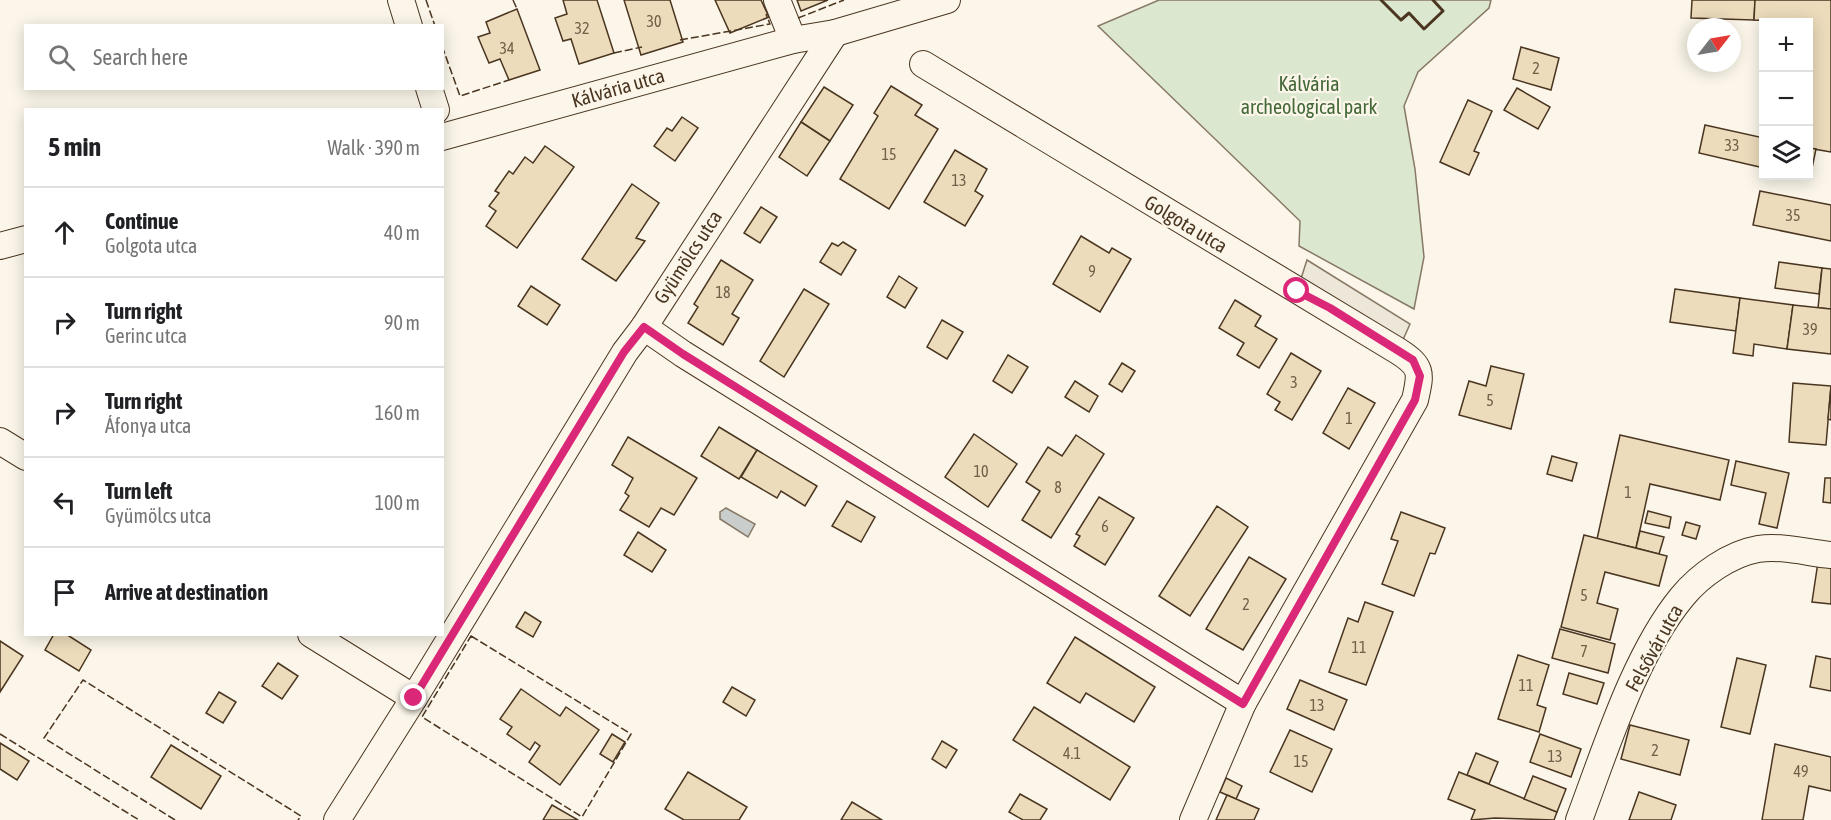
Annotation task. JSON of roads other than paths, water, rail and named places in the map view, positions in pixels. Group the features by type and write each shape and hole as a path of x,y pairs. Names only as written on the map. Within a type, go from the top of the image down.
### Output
{"street":[{"path":"401,0 408,24"},
{"path":"777,0 793,40"},
{"path":"835,33 947,0"},
{"name":"Kálvária utca","path":"444,135 793,40 835,33"},
{"name":"Gyümölcs utca","path":"337,820 414,698 624,352 644,327 835,33"},
{"name":"Golgota utca","path":"923,64 1413,360 1420,376 1415,400 1243,704"},
{"path":"430,90 435,108"},
{"path":"0,246 24,240"},
{"path":"644,327 693,361 1243,704 1193,820"},
{"path":"0,441 24,456"},
{"name":"Felsővár utca","path":"1579,820 1633,682 1656,636 1683,596 1713,569 1744,553 1770,549 1831,555"},
{"path":"314,636 414,698"}],"park label":[{"name":"Kálvária archeological park","path":"1309,96"}]}
